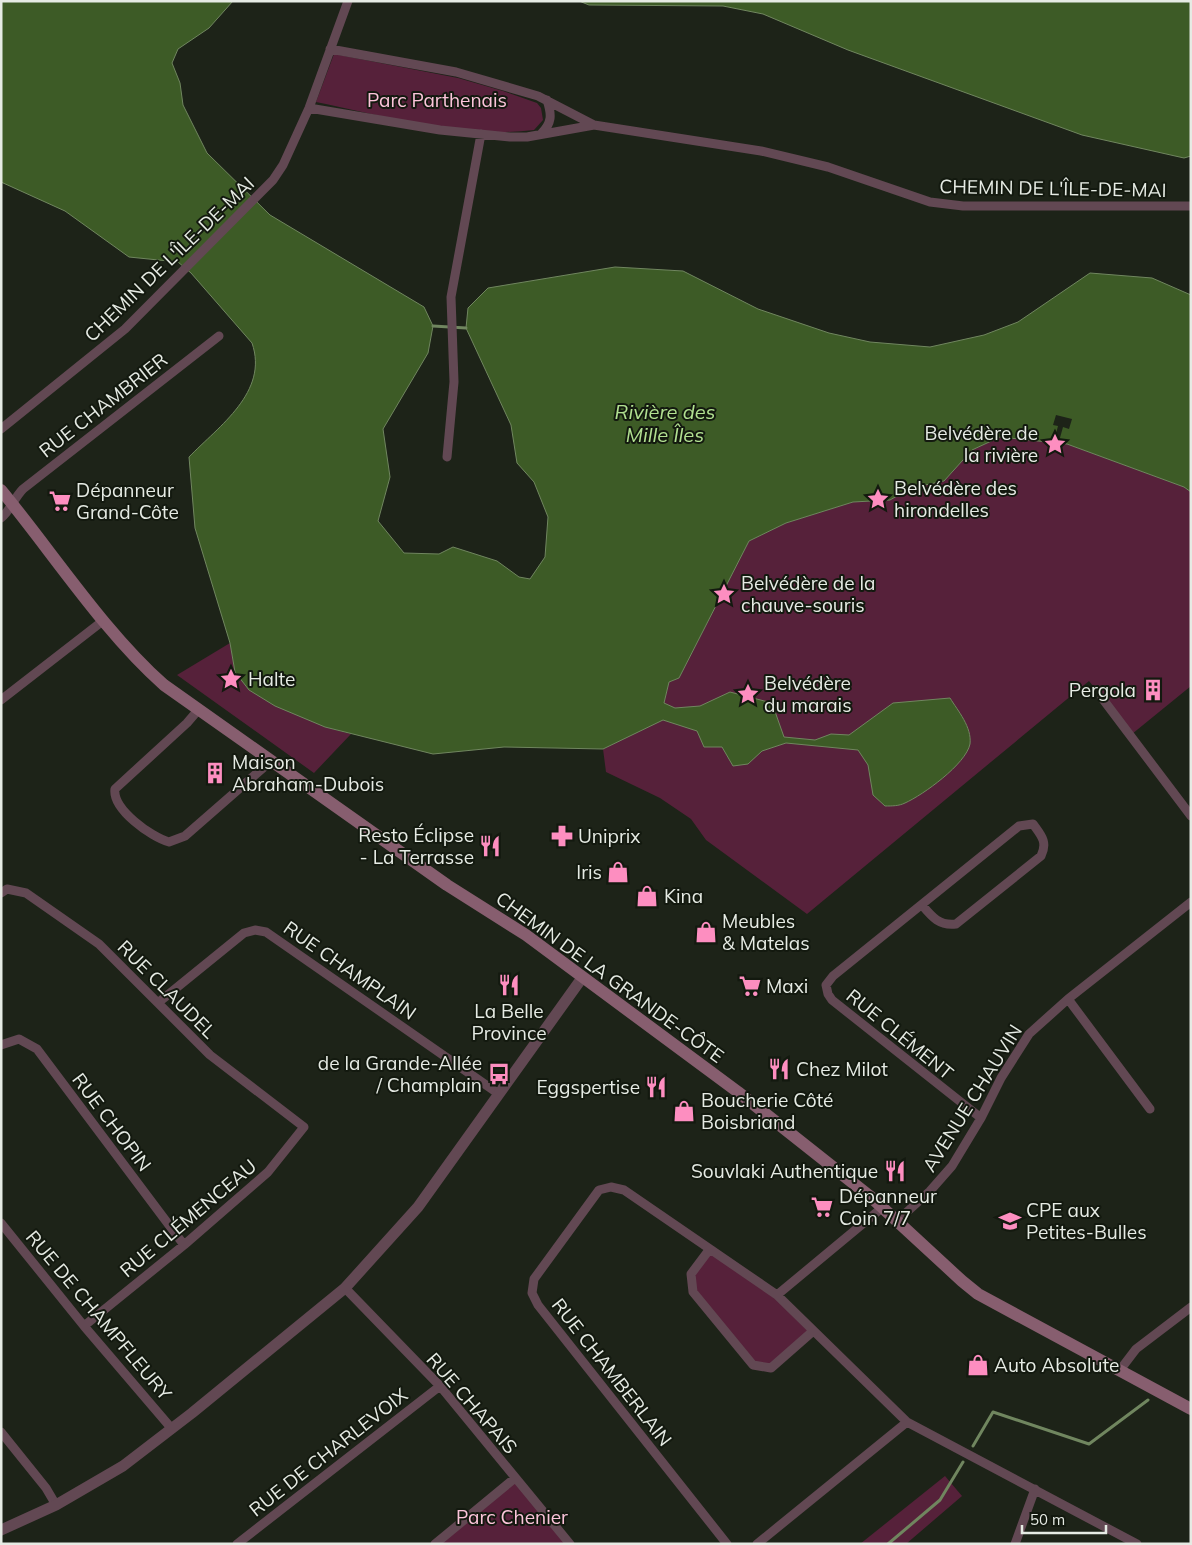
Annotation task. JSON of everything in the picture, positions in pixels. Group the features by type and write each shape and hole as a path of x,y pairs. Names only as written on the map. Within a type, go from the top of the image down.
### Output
{"main road":[{"name":"CHEMIN DE LA GRANDE-CÔTE","path":"1,490 104,620 149,670 198,709 447,885 526,935 762,1110 883,1207 978,1294 1191,1409"}],"street":[{"name":"CHEMIN DE L'ÎLE-DE-MAI","path":"1,430 121,333 260,193 283,165 309,108 348,1"},
{"name":"CHEMIN DE L'ÎLE-DE-MAI","path":"330,49 456,72 538,96 594,125"},
{"path":"541,134 550,123 550,109 547,100"},
{"name":"CHEMIN DE L'ÎLE-DE-MAI","path":"309,108 510,137 594,125 761,151 828,167 870,184 930,202 963,206 1191,206"},
{"path":"447,457 454,382 451,297 481,134"},
{"name":"RUE CHAMBRIER","path":"1,518 8,512 16,495 219,336"},
{"path":"1,700 104,620"},
{"path":"1102,698 1191,816"},
{"path":"198,709 187,723 115,789 115,800 122,811 155,836 168,842 185,836 271,761"},
{"path":"1033,824 1044,839 1045,849 1041,856 956,924 945,925 934,920 922,905 1019,826 1033,824"},
{"name":"RUE CLAUDEL","path":"1,893 7,889 26,893 99,944 210,1055 304,1127"},
{"name":"AVENUE CHAUVIN","path":"898,1220 947,1173 981,1118 1001,1078 1029,1034 1068,999 1191,902"},
{"name":"RUE CLÉMENT","path":"922,905 833,976 826,989 832,1000 981,1118"},
{"name":"RUE CHAMPLAIN","path":"158,1002 244,934 255,930 266,932 499,1094"},
{"path":"1,1530 56,1506 113,1473 172,1429 345,1288 418,1207 582,978"},
{"path":"1068,999 1150,1109"},
{"name":"RUE CHOPIN","path":"1,1045 19,1039 37,1049 184,1245"},
{"name":"RUE CLÉMENCEAU","path":"84,1326 184,1245 268,1172 304,1127"},
{"name":"RUE CHAMBERLAIN","path":"728,1544 538,1305 532,1293 534,1279 599,1190 611,1187 624,1190 776,1295 812,1332 907,1422 1138,1544"},
{"path":"776,1295 883,1207"},
{"name":"RUE DE CHAMPFLEURY","path":"1,1223 84,1326 172,1429"},
{"path":"709,1250 691,1274 693,1292 753,1365 771,1368 812,1332"},
{"name":"RUE CHAPAIS","path":"345,1288 440,1386 570,1544"},
{"path":"1120,1370 1136,1349 1191,1307"},
{"name":"RUE DE CHARLEVOIX","path":"237,1544 440,1386"},
{"path":"757,1544 907,1422"},
{"path":"1,1432 46,1488 56,1506"},
{"path":"435,1544 515,1478"},
{"path":"1015,1544 1035,1489"}],"green space":[{"name":"Parc Parthenais","path":"334,54 458,78 503,91 537,103 541,108 543,120 534,130 507,132 452,129 424,125 316,102"},
{"path":"1000,437 1067,444 1184,487 1191,492 1191,686 1132,734 1089,681 807,914 706,840 691,819 660,798 606,772 603,749 628,736 664,703 669,682 679,678 749,541 786,523 853,502 890,500 911,488 944,481 972,450"},
{"path":"230,643 235,672 325,727 351,734 314,773 177,675"},
{"path":"709,1250 777,1295 812,1332 771,1368 753,1365 693,1292 691,1274"},
{"path":"945,1476 962,1496 906,1544 860,1544"},
{"name":"Parc Chenier","path":"515,1478 570,1544 435,1544"}],"water":[{"name":"Rivière des Mille Îles","path":"1,1 233,1 209,28 178,49 172,63 180,83 183,105 207,153 270,215 424,307 433,326 428,353 383,429 390,477 378,521 404,553 439,554 453,547 497,561 519,577 530,579 545,557 548,517 534,482 517,463 511,425 466,328 468,308 488,288 615,267 683,271 758,309 829,333 870,342 930,347 984,335 1018,322 1090,273 1152,278 1191,295 1191,492 1184,487 1067,444 1000,437 972,450 944,481 911,488 890,500 853,502 786,523 749,541 679,678 669,682 664,703 675,708 700,706 730,692 772,703 784,737 815,740 831,734 849,735 893,703 950,698 969,731 970,744 967,752 961,761 943,778 913,799 900,805 885,806 873,795 868,765 858,750 786,743 762,751 748,764 733,766 722,747 704,747 697,731 663,720 603,749 504,747 433,754 325,727 275,706 249,690 235,672 230,643 195,528 189,457 227,420 247,392 254,377 255,361 252,343 191,273 178,262 129,257 65,211 1,182"},
{"path":"579,1 1191,1 1191,156 1184,158 1082,135 848,50 763,14 723,6 589,5"}],"pier":[{"path":"1056,415 1072,419 1069,429 1063,427 1058,445 1053,445 1058,426 1053,425"}],"waterway":[{"path":"433,326 466,328"},
{"path":"973,1446 993,1412 1089,1444 1148,1400"},
{"path":"888,1544 940,1500 963,1462"}],"place":[{"name":"Belvédère de la rivière","path":"1055,444"},
{"name":"Belvédère des hirondelles","path":"878,499"},
{"name":"Dépanneur Grand-Côte","path":"60,501"},
{"name":"Belvédère de la chauve-souris","path":"724,594"},
{"name":"Halte","path":"231,679"},
{"name":"Pergola","path":"1153,690"},
{"name":"Belvédère du marais","path":"748,694"},
{"name":"Maison Abraham-Dubois","path":"215,773"},
{"name":"Uniprix","path":"562,836"},
{"name":"Resto Éclipse - La Terrasse","path":"490,846"},
{"name":"Iris","path":"618,872"},
{"name":"Kina","path":"647,896"},
{"name":"Meubles & Matelas","path":"706,932"},
{"name":"La Belle Province","path":"509,985"},
{"name":"Maxi","path":"750,986"},
{"name":"Chez Milot","path":"779,1069"},
{"name":"de la Grande-Allée / Champlain","path":"499,1074"},
{"name":"Eggspertise","path":"656,1087"},
{"name":"Boucherie Côté Boisbriand","path":"684,1111"},
{"name":"Souvlaki Authentique","path":"895,1171"},
{"name":"Dépanneur Coin 7/7","path":"822,1207"},
{"name":"CPE aux Petites-Bulles","path":"1010,1221"},
{"name":"Auto Absolute","path":"978,1365"}]}
